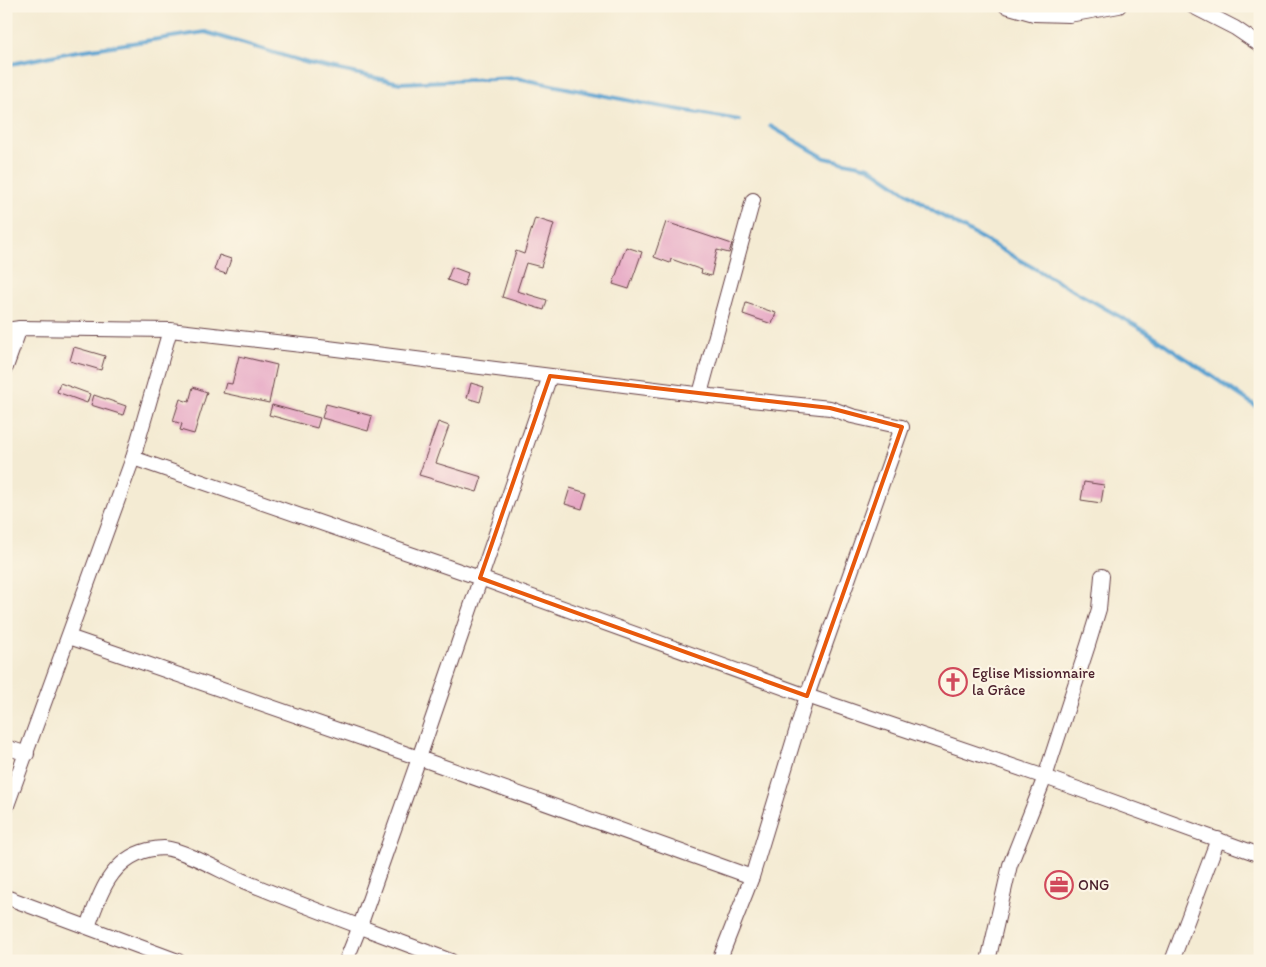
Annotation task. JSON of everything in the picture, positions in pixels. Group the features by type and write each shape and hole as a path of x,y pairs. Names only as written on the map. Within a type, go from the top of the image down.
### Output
{"street":[{"path":"1006,6 1034,14 1069,15 1119,6"},
{"path":"1192,6 1235,28 1260,45"},
{"path":"700,394 754,200"},
{"path":"6,367 13,329 170,330 830,408 852,416 902,427 807,696 752,877 719,961"},
{"path":"6,808 133,458 170,330"},
{"path":"346,961 419,758 550,376"},
{"path":"133,458 480,578 807,696 1045,777 1260,855"},
{"path":"988,961 1010,865 1045,777 1098,609 1102,576"},
{"path":"69,637 419,758 752,877"},
{"path":"6,747 27,754"},
{"path":"1172,961 1218,839"},
{"path":"88,927 106,882 114,871 135,856 148,850 163,848 451,961"},
{"path":"6,897 178,961"}],"highlighted area":[{"path":"550,376 830,408 902,427 807,696 480,578"}],"building":[{"path":"535,218 554,224 541,267 526,263 517,291 547,300 544,310 502,297 516,251 524,254"},
{"path":"666,222 732,244 729,253 717,250 711,276 701,273 702,270 671,259 670,263 654,257"},
{"path":"626,247 642,252 629,289 613,284"},
{"path":"219,255 231,259 226,274 214,270"},
{"path":"452,267 468,273 464,286 447,280"},
{"path":"746,303 776,313 772,324 743,314"},
{"path":"74,347 105,356 101,370 70,361"},
{"path":"239,356 277,365 269,403 223,393 226,383 232,384"},
{"path":"60,383 90,394 87,403 57,392"},
{"path":"471,383 484,387 480,402 467,398"},
{"path":"193,387 207,392 194,434 180,430 182,424 173,421 180,399 189,402"},
{"path":"94,395 126,406 123,415 91,405"},
{"path":"326,404 372,416 368,431 322,418"},
{"path":"272,405 320,418 317,428 269,415"},
{"path":"438,422 449,426 436,463 482,477 477,492 419,475"},
{"path":"1084,482 1104,485 1101,503 1081,500"},
{"path":"570,488 587,493 582,509 565,504"}],"waterway":[{"path":"6,65 72,52 205,32 308,63 400,83 517,78 646,104 739,120"},
{"path":"770,126 825,158 869,167 935,212 1147,332 1260,409"}],"place":[{"name":"Eglise Missionnaire la Grâce","path":"953,682"},
{"name":"ONG","path":"1059,885"}]}
